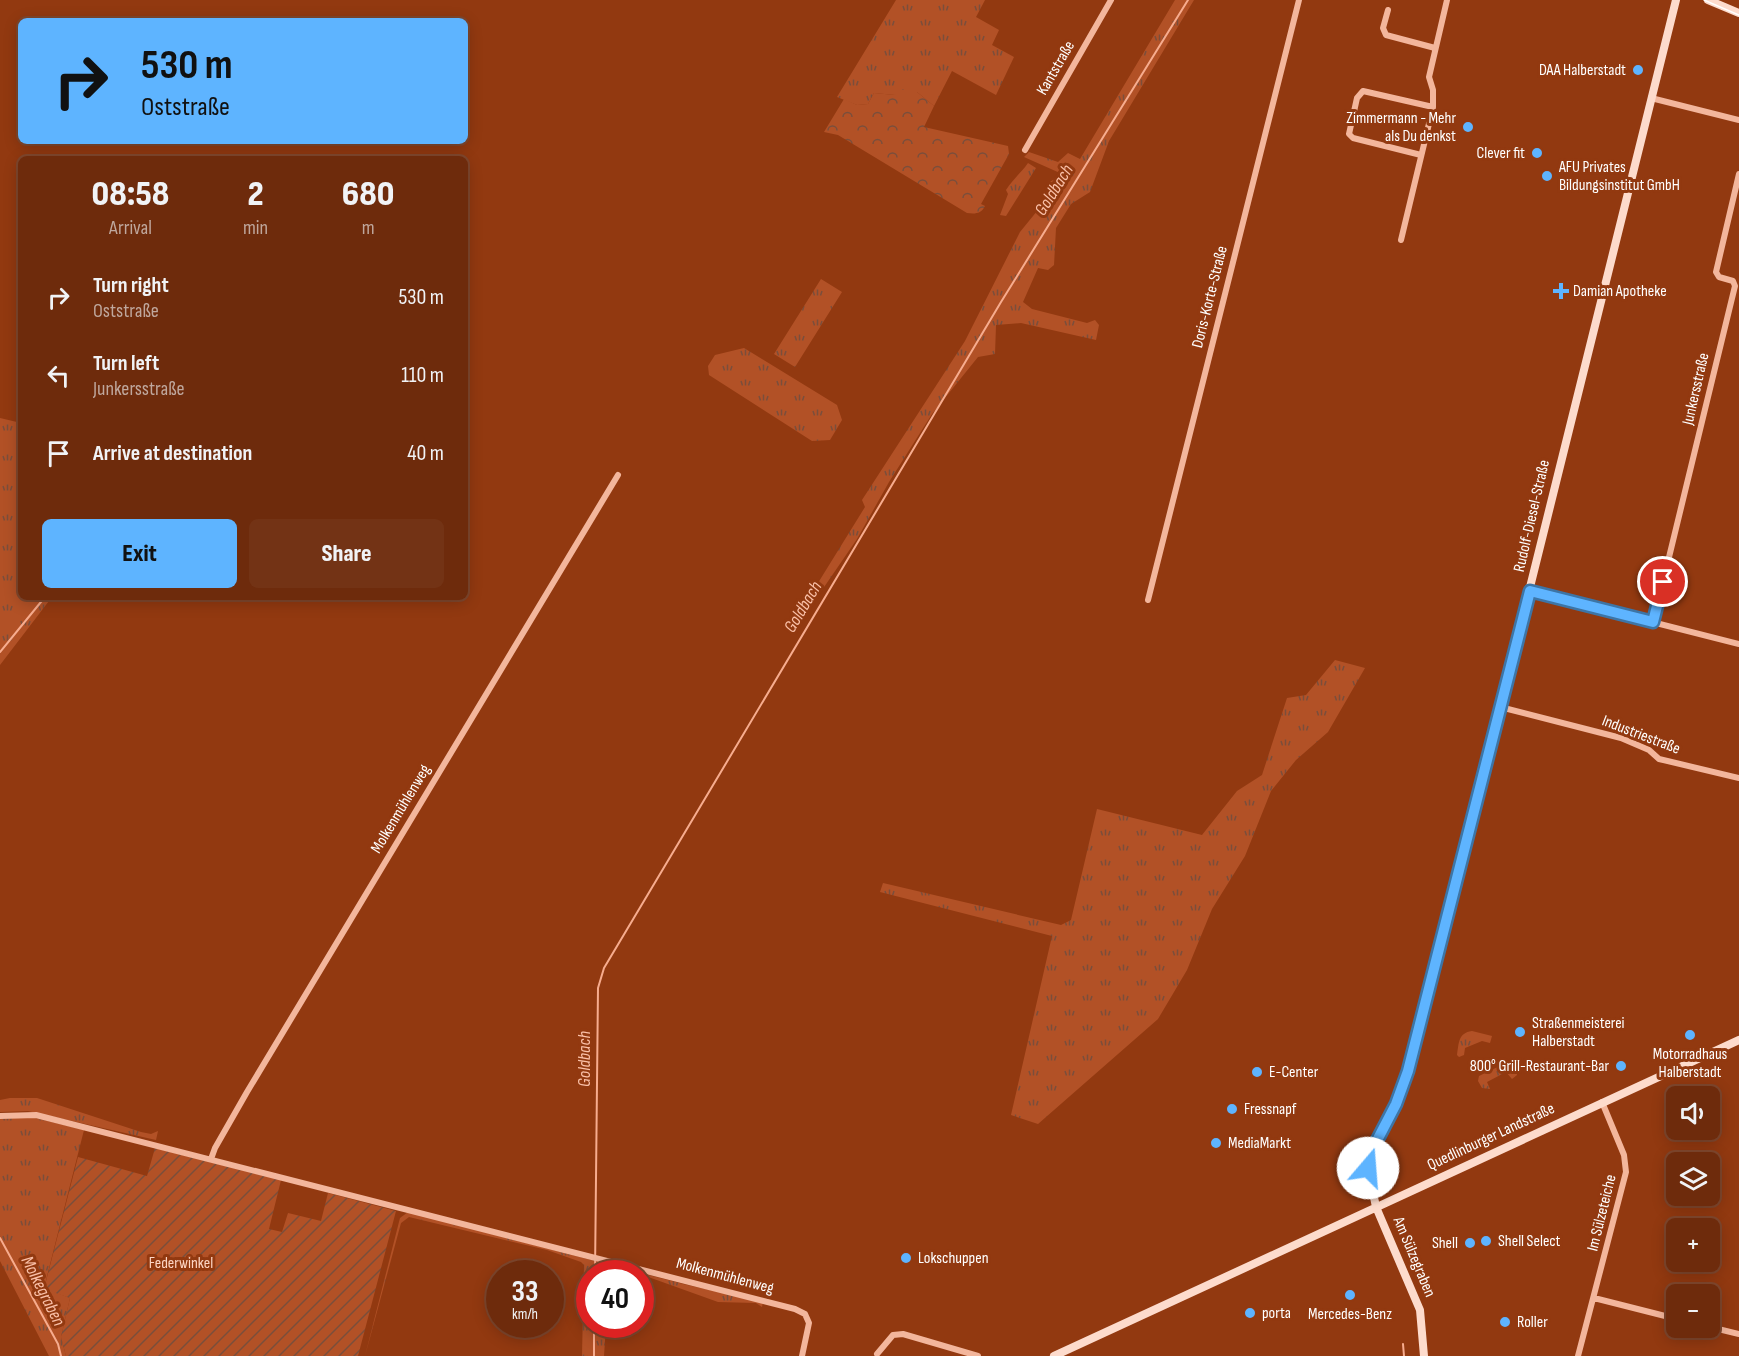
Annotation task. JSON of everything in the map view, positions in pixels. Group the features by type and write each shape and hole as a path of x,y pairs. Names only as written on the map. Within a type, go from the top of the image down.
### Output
{"street":[{"name":"Kantstraße","path":"1025,150 1111,0"},
{"name":"Doris-Korte-Straße","path":"1148,600 1299,0"},
{"path":"1401,240 1433,107 1433,90 1429,77 1447,0"},
{"name":"Rudolf-Diesel-Straße","path":"1376,1207 1368,1174 1370,1157 1396,1104 1408,1071 1530,591 1676,0"},
{"path":"1708,0 1739,13"},
{"path":"1388,10 1383,28 1386,35 1435,48"},
{"path":"1421,156 1353,138 1349,134 1357,98 1363,91 1433,107"},
{"path":"1651,98 1739,120"},
{"name":"Junkersstraße","path":"1653,622 1735,286 1733,280 1719,277 1716,272 1739,174"},
{"name":"Molkenmühlenweg","path":"212,1159 215,1148 247,1092 618,475"},
{"path":"1530,591 1739,644"},
{"name":"Industriestraße","path":"1500,707 1621,738 1649,750 1659,759 1739,778"},
{"name":"Quedlinburger Landstraße","path":"1054,1356 1739,1040"},
{"name":"Im Sülzeteiche","path":"1578,1356 1626,1172 1624,1155 1602,1102"},
{"name":"Molkenmühlenweg","path":"0,1116 36,1115 600,1257 805,1314 809,1323 802,1356"},
{"name":"Am Sülzegraben","path":"1376,1207 1420,1310 1424,1356"},
{"path":"1594,1298 1666,1316"},
{"path":"1720,1329 1739,1334"},
{"path":"877,1354 893,1335 903,1334 978,1356"}],"green space":[{"path":"896,0 985,0 976,17 999,30 992,45 1014,57 996,95 952,71 934,106 917,92 895,95 874,93 868,104 857,105 837,97"},
{"path":"1175,0 1194,0 1109,141 1090,192 1071,204 1056,228 1054,265 1048,270 1038,268 1023,302 1032,309 1087,323 1095,320 1099,325 1096,340 1021,323 996,325 995,354 978,357 932,414 889,482 857,539 809,609 805,604 865,507 862,500 965,341 1020,232 1042,205 1048,183 1060,176 1060,173 1024,157 1029,152 1058,162 1068,153 1080,159"},
{"path":"900,89 917,92 934,106 924,127 1008,146 1009,154 981,204 985,206 980,212 967,213 838,135 824,132 844,99 857,105 868,104 874,93 895,95"},
{"path":"1028,163 1036,168 1006,216 1000,215 1008,194 1006,190"},
{"path":"821,279 842,292 795,367 774,354"},
{"path":"744,348 837,405 842,420 830,440 812,441 709,375 708,366 715,355"},
{"path":"0,418 18,422 18,600 50,600 0,665"},
{"path":"1335,660 1365,668 1328,732 1296,760 1271,791 1245,856 1212,909 1187,970 1158,1019 1038,1124 1011,1115 1052,936 880,892 883,883 1061,925 1071,920 1097,809 1202,835 1237,791 1262,775 1287,698 1306,695"},
{"path":"1467,1032 1492,1036 1490,1043 1482,1041 1465,1048 1464,1055 1459,1057 1457,1055 1460,1039"},
{"path":"1504,1064 1515,1067 1517,1075 1512,1079 1506,1072 1487,1082 1490,1089 1482,1088 1478,1081 1479,1076"},
{"path":"37,1098 141,1132 151,1134 158,1131 156,1140 28,1111 0,1112 0,1100"},
{"path":"31,1117 84,1130 44,1288 70,1298 61,1337 66,1356 49,1356 0,1261 0,1119"},
{"name":"Federwinkel","path":"155,1148 281,1180 269,1229 282,1232 288,1213 321,1221 328,1193 396,1211 358,1356 66,1356 61,1337 70,1298 44,1289 78,1157 147,1176"},
{"path":"408,1212 591,1260 576,1260 547,1250 409,1217 401,1223 365,1356 400,1218"},
{"path":"654,1276 763,1302 762,1307 756,1303 718,1302 654,1279"},
{"path":"582,1338 605,1338 604,1356 582,1356"}],"waterway":[{"name":"Goldbach","path":"595,1260 598,988 604,968 1001,302 1188,0"},
{"name":"Molkegraben","path":"0,652 43,600"},
{"name":"Molkegraben","path":"0,1238 58,1344 61,1356"},
{"name":"Goldbach","path":"594,1338 594,1356"},
{"path":"1403,1344 1404,1356"}],"tram line":[{"path":"1704,0 1739,15"}],"place":[{"name":"DAA Halberstadt","path":"1638,70"},
{"name":"Zimmermann - Mehr als Du denkst","path":"1468,127"},
{"name":"Clever fit","path":"1537,153"},
{"name":"AFU Privates Bildungsinstitut GmbH","path":"1547,176"},
{"name":"Damian Apotheke","path":"1561,291"},
{"name":"Straßenmeisterei Halberstadt","path":"1520,1032"},
{"name":"Motorradhaus Halberstadt","path":"1690,1035"},
{"name":"800° Grill-Restaurant-Bar","path":"1621,1066"},
{"name":"E-Center","path":"1257,1072"},
{"name":"Fressnapf","path":"1232,1109"},
{"name":"MediaMarkt","path":"1216,1143"},
{"name":"Shell Select","path":"1486,1241"},
{"name":"Shell","path":"1470,1243"},
{"name":"Lokschuppen","path":"906,1258"},
{"name":"Mercedes-Benz","path":"1350,1295"},
{"name":"porta","path":"1250,1313"},
{"name":"Roller","path":"1505,1322"}],"route":[{"path":"1368,1168 1371,1152 1396,1104 1408,1071 1530,591 1653,622 1663,582"}]}
